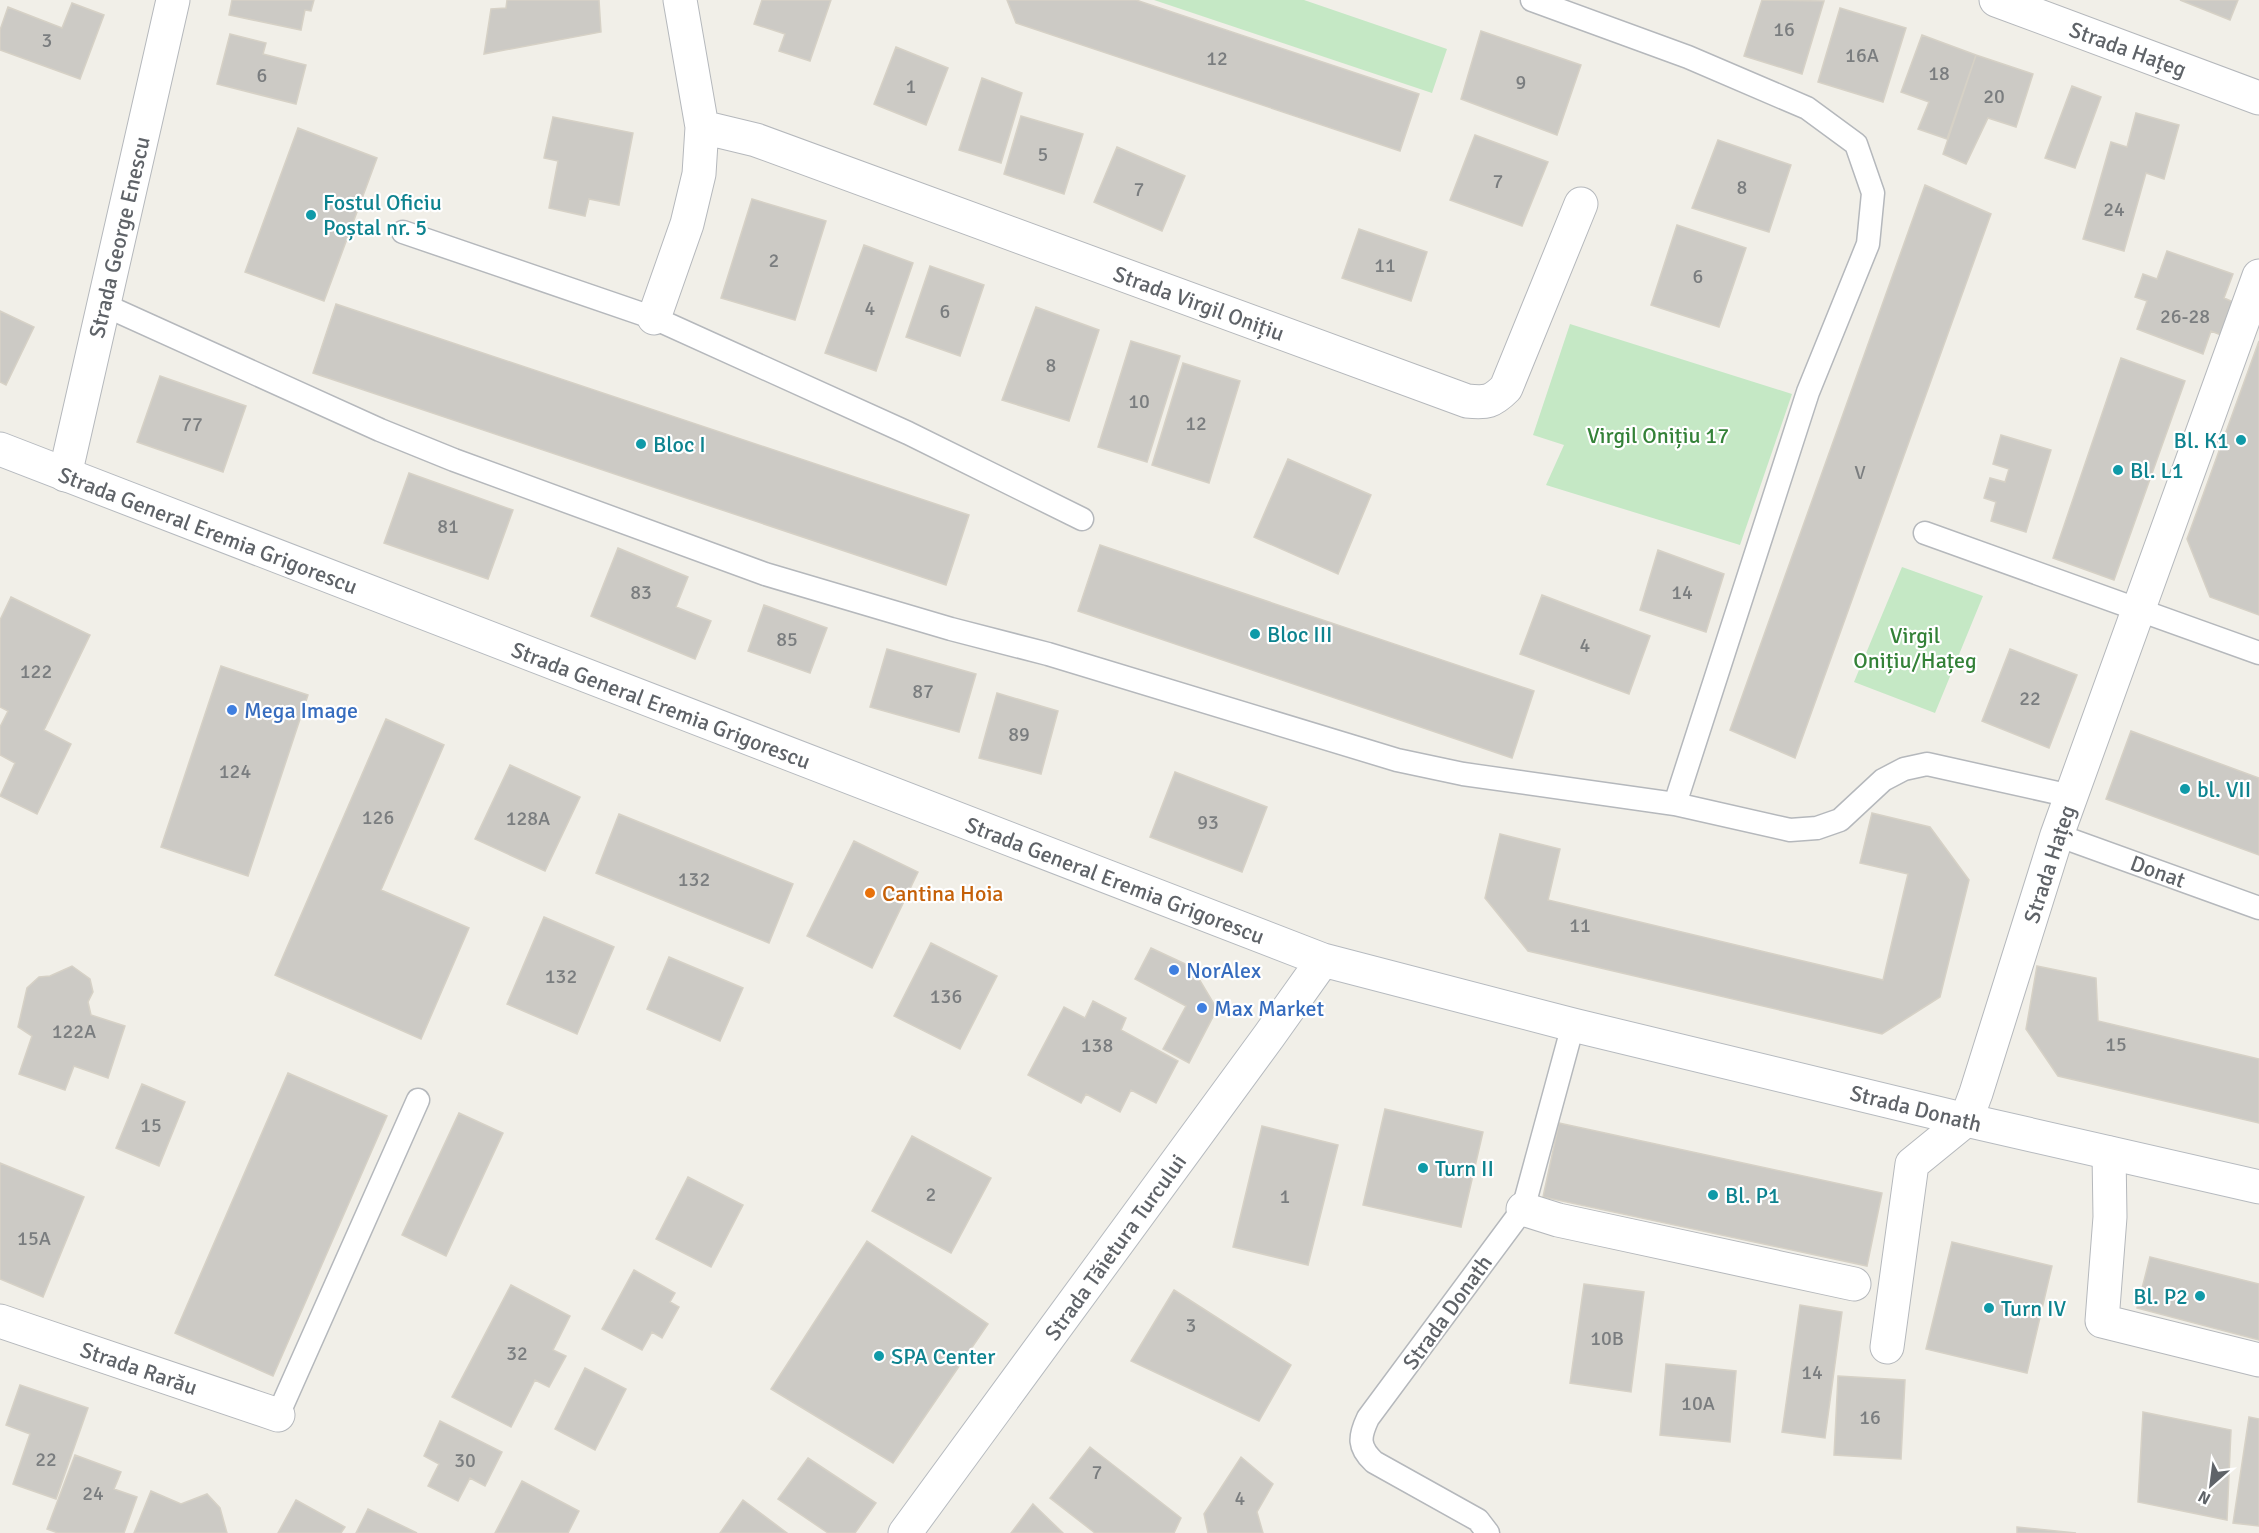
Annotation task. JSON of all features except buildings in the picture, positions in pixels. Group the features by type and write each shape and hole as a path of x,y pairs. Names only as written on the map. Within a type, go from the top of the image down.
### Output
{"street":[{"name":"Strada George Enescu","path":"65,475 173,0"},
{"path":"654,318 687,224 699,174 702,127 681,0"},
{"name":"Strada Hațeg","path":"1996,0 2259,98"},
{"name":"Strada Virgil Onițiu","path":"702,127 756,140 1467,401 1483,403 1495,399 1506,388 1581,204"},
{"name":"Strada Hațeg","path":"1966,1120 2057,836 2259,276"},
{"name":"Strada General Eremia Grigorescu","path":"0,449 1323,960"},
{"name":"Strada Donath","path":"1323,960 1573,1025 1966,1120 2259,1187"},
{"name":"Strada Tăietura Turcului","path":"905,1533 1323,960"},
{"path":"1887,1347 1912,1164 1966,1120"},
{"path":"2109,1153 2110,1217 2102,1321 2259,1360"},
{"path":"1523,1209 1558,1220 1854,1284"},
{"name":"Strada Rarău","path":"0,1321 278,1415"}],"lane":[{"path":"1532,0 1688,57 1807,108 1856,144 1873,193 1868,244 1808,392 1676,804"},
{"path":"403,232 654,318 908,434 1082,519"},
{"path":"104,305 380,430 454,460 765,574 1048,654 1397,760 1463,774 1676,804 1790,830 1817,828 1840,820 1883,780 1904,769 1927,765 2071,796"},
{"path":"1925,533 2259,653"},
{"name":"Donat","path":"2057,836 2259,908"},
{"name":"Strada Donath","path":"1488,1533 1478,1521 1374,1462 1364,1453 1361,1444 1362,1430 1368,1418 1523,1209 1573,1025"},
{"path":"278,1415 418,1100"}],"green space":[{"path":"1154,0 1304,0 1447,49 1432,93"},
{"name":"Virgil Onițiu 17","path":"1570,324 1792,394 1740,545 1546,485 1564,445 1533,435"},
{"name":"Virgil Onițiu/Hațeg","path":"1902,567 1983,596 1935,713 1854,682"}],"place":[{"name":"Fostul Oficiu Poștal nr. 5","path":"311,215"},
{"name":"Bl. K1","path":"2241,440"},
{"name":"Bloc I","path":"641,444"},
{"name":"Bl. L1","path":"2118,470"},
{"name":"Bloc III","path":"1255,634"},
{"name":"Mega Image","path":"232,710"},
{"name":"bl. VII","path":"2185,789"},
{"name":"Cantina Hoia","path":"870,893"},
{"name":"NorAlex","path":"1174,970"},
{"name":"Max Market","path":"1202,1008"},
{"name":"Turn II","path":"1423,1168"},
{"name":"Bl. P1","path":"1713,1195"},
{"name":"Bl. P2","path":"2200,1296"},
{"name":"Turn IV","path":"1989,1308"},
{"name":"SPA Center","path":"879,1356"}]}
